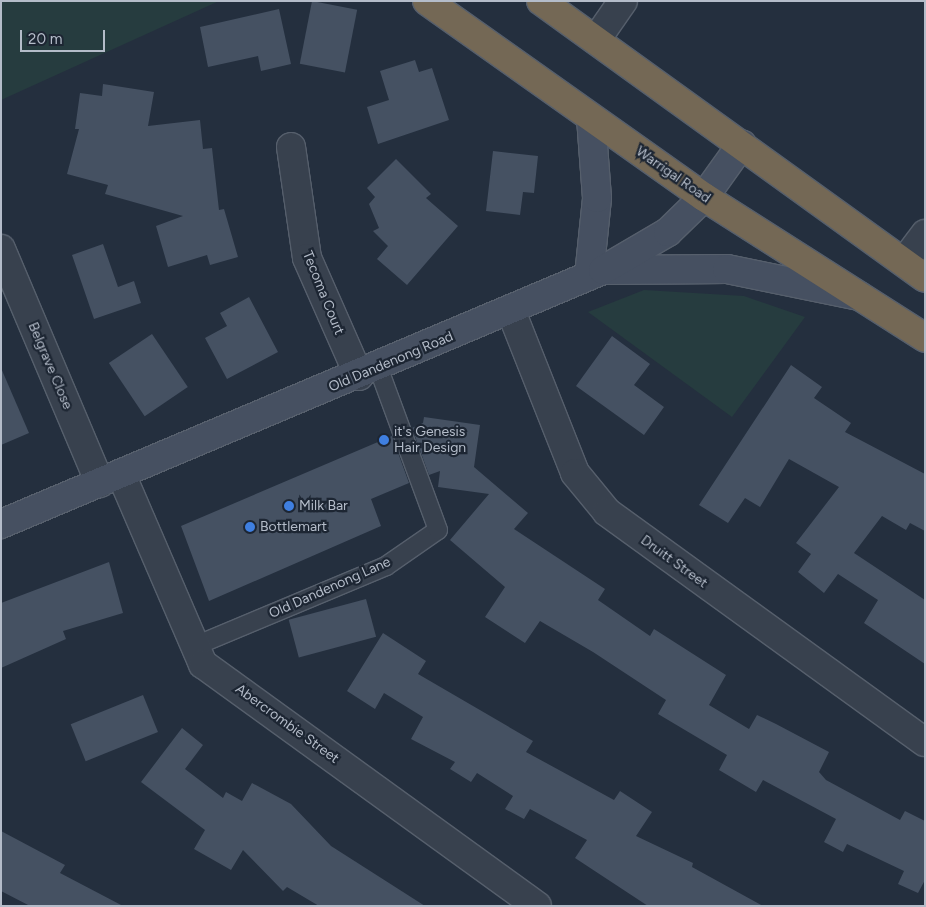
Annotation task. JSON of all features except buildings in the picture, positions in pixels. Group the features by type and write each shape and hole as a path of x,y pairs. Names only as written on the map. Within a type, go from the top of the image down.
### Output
{"highway":[{"name":"Warrigal Road","path":"428,1 591,119 704,197 925,338"},
{"path":"541,1 915,270"}],"main road":[{"path":"591,119 597,198 596,273 727,269 859,296"},
{"name":"Old Dandenong Road","path":"1,524 511,311 596,273 668,232 704,197 742,144"}],"street":[{"path":"596,40 623,1"},
{"name":"Tecoma Court","path":"291,147 307,258 368,371"},
{"path":"915,270 925,234"},
{"name":"Belgrave Close","path":"1,249 110,479"},
{"name":"Druitt Street","path":"511,311 575,473 607,512 925,742"},
{"name":"Abercrombie Street","path":"110,479 203,664 537,906"}],"lane":[{"name":"Old Dandenong Lane","path":"195,646 386,566 438,530 368,371"}],"green space":[{"path":"1,1 219,1 1,100"},
{"path":"644,290 744,296 805,317 732,417 588,312"}],"place":[{"name":"it's Genesis Hair Design","path":"384,440"},
{"name":"Milk Bar","path":"289,506"},
{"name":"Bottlemart","path":"250,527"}]}
